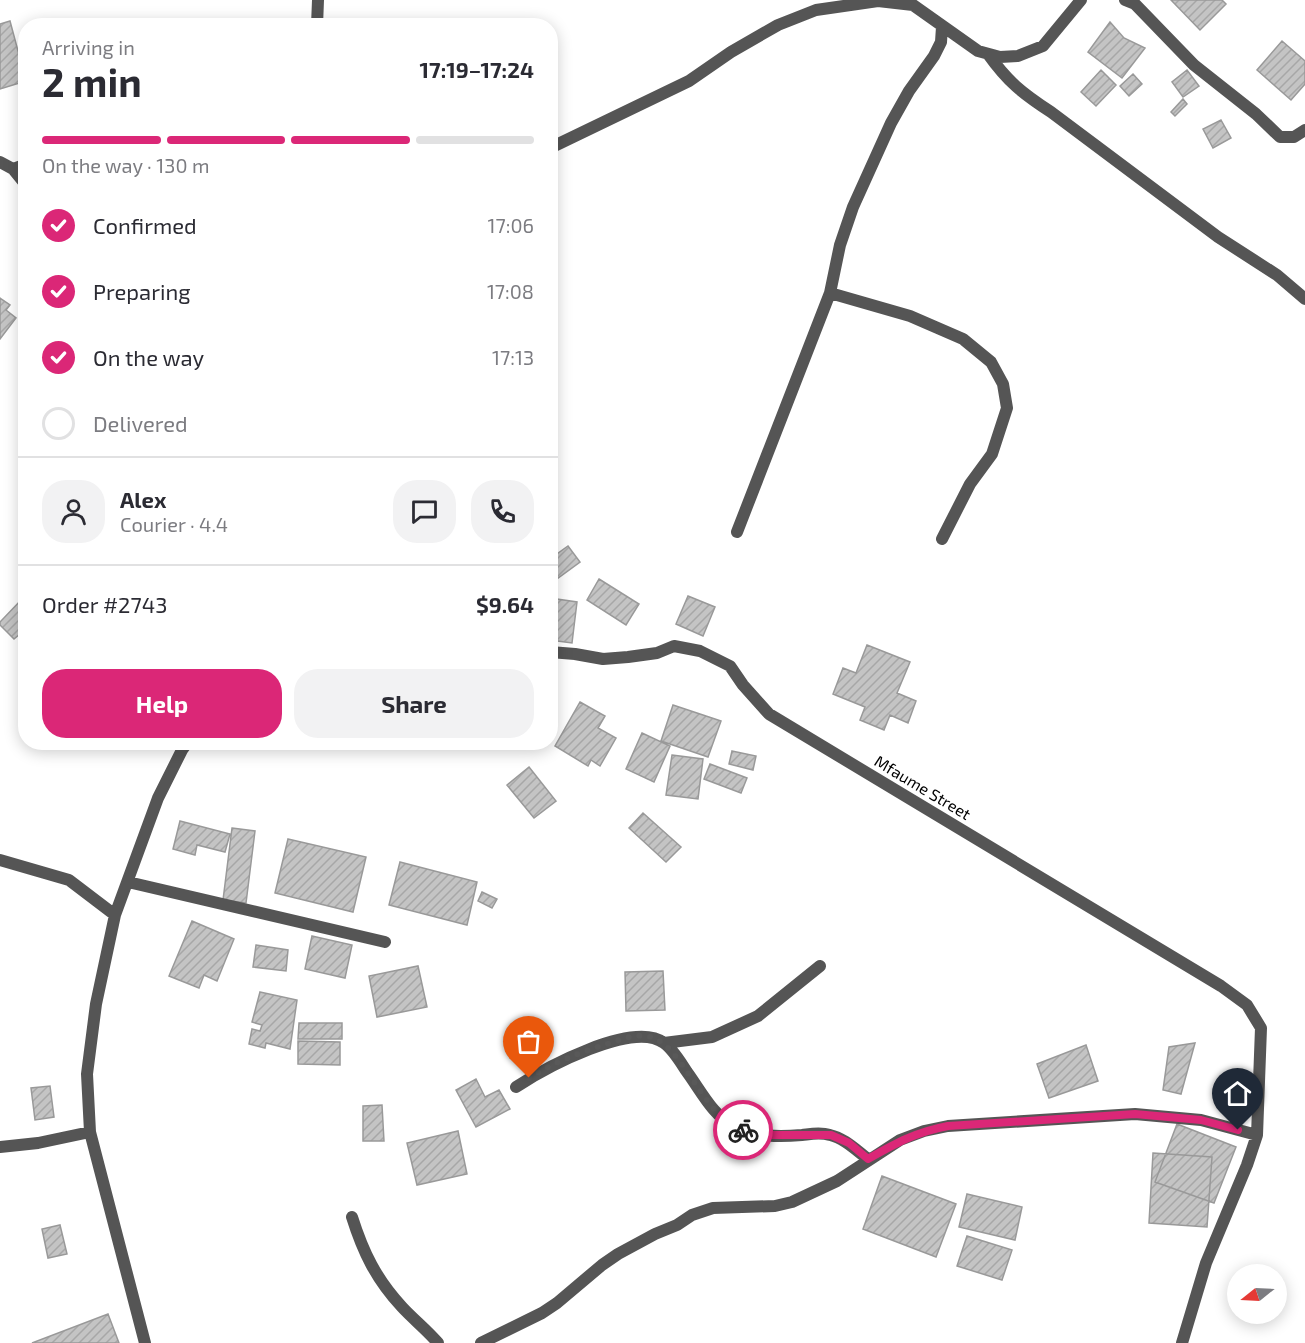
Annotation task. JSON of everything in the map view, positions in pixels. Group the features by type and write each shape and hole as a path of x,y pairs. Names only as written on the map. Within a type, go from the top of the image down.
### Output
{"street":[{"path":"317,18 318,0"},
{"path":"558,144 689,81 731,52 778,25 816,10 878,1 916,3 942,27 978,51 1000,57 1018,56 1043,46 1081,0"},
{"path":"1125,0 1135,4 1194,65 1256,114 1280,137 1294,137 1305,130"},
{"path":"737,532 830,293 840,245 853,207 891,123 941,42 942,27"},
{"path":"988,54 1007,80 1023,94 1051,112 1218,237 1277,275 1305,299"},
{"path":"0,162 13,169 18,175"},
{"path":"13,169 18,167"},
{"path":"830,293 910,316 963,339 992,362 1003,384 1007,408 992,454 970,484 942,539"},
{"name":"Mfaume Street","path":"558,653 620,658 657,653 674,646 700,651 730,666 743,685 769,714 1221,986 1247,1005 1261,1028 1257,1135"},
{"path":"145,1343 90,1132 87,1074 96,1004 115,915 158,798 182,750"},
{"path":"0,860 69,880 115,915"},
{"path":"128,882 385,942"},
{"path":"516,1087 568,1057 624,1039 645,1036 664,1043 712,1037 758,1016 820,966"},
{"path":"664,1043 712,1108 733,1126 759,1135 831,1135 849,1143 868,1159"},
{"path":"481,1343 542,1313 558,1303 618,1254 677,1225 692,1215 713,1208 775,1206 792,1202 837,1181 900,1140 924,1131 948,1126 1135,1114 1201,1120 1257,1135 1247,1165 1206,1263 1182,1343"},
{"path":"0,1147 38,1143 90,1132"},
{"path":"352,1217 362,1248 374,1271 399,1304 438,1343"}],"building":[{"path":"1171,0 1222,0 1226,4 1200,30"},
{"path":"10,21 18,51 18,83 0,89 0,24"},
{"path":"1110,22 1124,38 1145,48 1122,78 1088,52"},
{"path":"1282,41 1305,61 1305,84 1291,100 1257,70"},
{"path":"1101,70 1116,85 1096,106 1081,92"},
{"path":"1187,70 1199,86 1183,97 1172,82"},
{"path":"1133,74 1142,84 1129,96 1120,86"},
{"path":"1183,99 1187,104 1175,116 1171,112"},
{"path":"1221,120 1231,138 1213,148 1203,129"},
{"path":"0,298 10,305 6,310 16,318 0,339"},
{"path":"568,546 580,562 558,578 558,553"},
{"path":"599,579 639,604 626,625 587,600"},
{"path":"688,596 715,607 703,636 676,624"},
{"path":"558,599 577,602 572,643 558,641"},
{"path":"18,603 18,636 14,639 0,625 0,622"},
{"path":"867,645 910,662 897,693 916,701 908,723 890,715 884,730 860,720 865,707 833,694 843,668 856,673"},
{"path":"580,702 605,716 598,728 616,738 600,766 591,760 588,766 558,748 558,741"},
{"path":"673,705 721,721 708,757 661,741"},
{"path":"642,733 670,746 654,782 626,769"},
{"path":"732,751 756,756 753,770 729,764"},
{"path":"672,755 703,759 698,799 666,795"},
{"path":"710,764 747,778 741,793 704,779"},
{"path":"529,767 556,801 534,818 507,785"},
{"path":"643,813 681,847 666,862 629,828"},
{"path":"180,821 230,834 225,852 197,845 195,855 173,849"},
{"path":"232,828 255,831 246,903 223,900"},
{"path":"288,839 366,857 353,912 275,893"},
{"path":"400,862 477,882 467,925 389,905"},
{"path":"482,892 497,899 492,908 478,901"},
{"path":"192,921 234,939 217,981 204,975 199,988 169,976"},
{"path":"312,936 352,945 345,978 305,969"},
{"path":"256,945 288,950 286,971 253,967"},
{"path":"418,966 427,1007 377,1017 369,976"},
{"path":"663,971 665,1010 626,1011 625,972"},
{"path":"260,992 297,1000 290,1049 266,1043 265,1048 249,1044 252,1029 260,1031 262,1025 252,1022"},
{"path":"299,1023 342,1023 342,1039 298,1039"},
{"path":"298,1041 340,1042 340,1065 298,1064"},
{"path":"1195,1043 1181,1094 1163,1090 1169,1047"},
{"path":"1086,1045 1098,1081 1049,1098 1037,1064"},
{"path":"476,1079 485,1097 499,1090 510,1109 476,1127 456,1090"},
{"path":"50,1086 54,1117 35,1120 31,1088"},
{"path":"382,1105 384,1141 363,1141 363,1106"},
{"path":"1177,1124 1236,1147 1214,1203 1155,1182"},
{"path":"458,1131 467,1174 417,1185 407,1143"},
{"path":"1153,1153 1212,1157 1207,1227 1149,1223"},
{"path":"882,1176 956,1204 936,1257 863,1229"},
{"path":"967,1194 1022,1207 1015,1240 959,1227"},
{"path":"60,1225 67,1254 48,1258 42,1229"},
{"path":"967,1236 1012,1250 1002,1280 957,1266"},
{"path":"108,1314 119,1343 32,1343"}],"way so far":[{"path":"529,1078 568,1057 624,1039 645,1036 664,1043 712,1108 733,1126 743,1130"}],"route":[{"path":"743,1130 759,1135 819,1133 831,1135 849,1143 868,1159 900,1140 924,1131 948,1126 1135,1114 1201,1120 1238,1130"}]}
